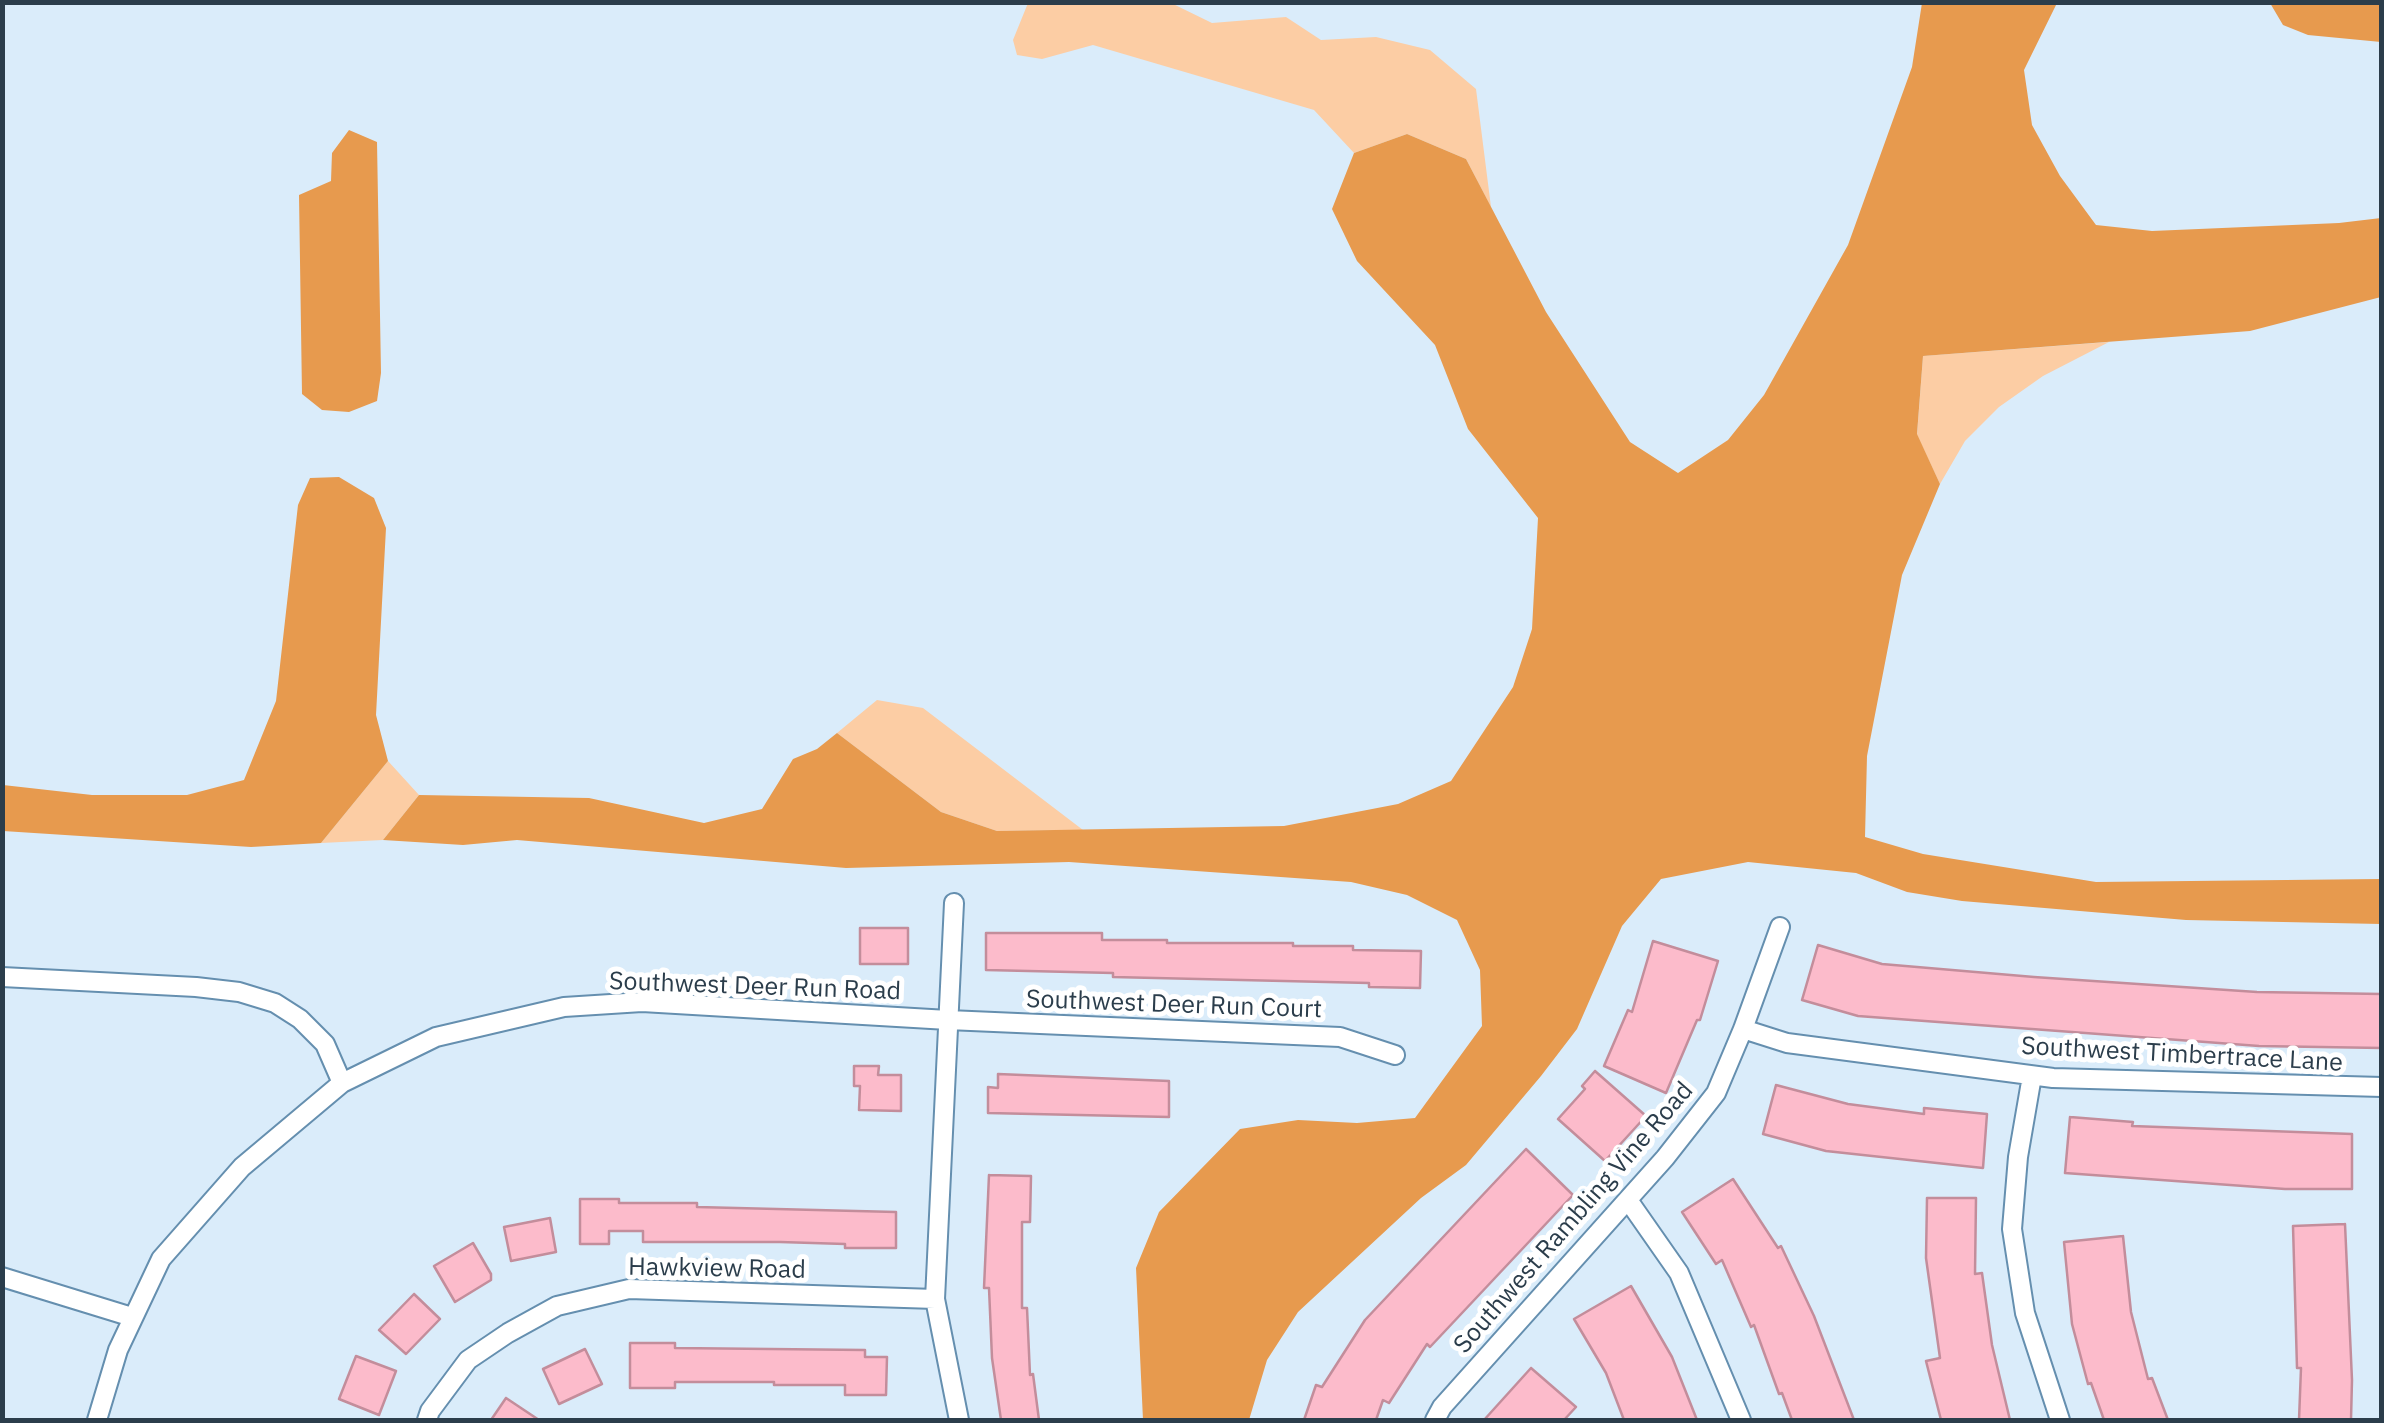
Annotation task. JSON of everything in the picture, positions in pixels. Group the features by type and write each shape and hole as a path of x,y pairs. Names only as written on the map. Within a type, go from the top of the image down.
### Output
{"street":[{"path":"954,903 935,1299 959,1420"},
{"name":"Southwest Rambling Vine Road","path":"1435,1420 1442,1407 1628,1200 1716,1093 1780,928"},
{"path":"2,977 196,987 239,992 276,1003 300,1019 324,1044 342,1083"},
{"name":"Southwest Deer Run Road","path":"97,1420 118,1350 161,1259 242,1168 342,1083 436,1037 564,1007 642,1002 948,1020"},
{"name":"Southwest Deer Run Court","path":"948,1020 1340,1036 1395,1055"},
{"name":"Southwest Timbertrace Lane","path":"1744,1029 1787,1043 2032,1076 2382,1088"},
{"path":"2032,1076 2018,1157 2012,1229 2025,1312 2060,1420"},
{"path":"1628,1200 1679,1273 1742,1420"},
{"path":"2,1277 132,1316"},
{"name":"Hawkview Road","path":"427,1420 468,1360 508,1332 558,1306 629,1289 935,1299"}],"shaded area":[{"path":"1169,2 1212,23 1286,17 1321,40 1376,37 1430,50 1476,89 1491,207 1466,159 1407,134 1354,153 1314,110 1093,45 1042,59 1017,55 1013,40 1028,3"},
{"path":"1922,3 2057,3 2024,70 2032,125 2060,176 2096,225 2152,231 2381,218 2381,297 2250,331 1923,356 1917,434 1940,484 1902,575 1867,756 1865,837 1923,854 2096,882 2381,879 2381,924 2186,920 1962,901 1907,892 1856,873 1748,862 1661,879 1622,926 1577,1029 1541,1076 1466,1165 1421,1198 1298,1312 1267,1360 1249,1420 1143,1420 1136,1268 1159,1212 1240,1129 1298,1120 1357,1123 1415,1118 1482,1026 1480,970 1457,920 1407,895 1351,882 1069,862 846,868 517,840 463,845 383,840 419,795 589,798 704,823 762,809 793,759 817,749 837,733 941,812 997,831 1284,826 1398,804 1451,781 1513,687 1532,629 1538,518 1468,429 1435,345 1357,261 1332,209 1354,153 1407,134 1466,159 1546,312 1630,442 1678,473 1728,440 1764,395 1848,245 1912,67"},
{"path":"2270,3 2381,3 2381,42 2308,35 2283,25"},
{"path":"349,130 377,142 381,373 377,401 349,412 322,410 302,394 299,195 331,181 332,153"},
{"path":"2109,342 2043,376 1999,407 1965,441 1940,484 1917,435 1923,356"},
{"path":"339,477 374,498 386,528 376,715 388,761 321,843 251,847 3,831 3,785 92,795 187,795 244,780 276,701 298,505 310,478"},
{"path":"877,700 923,708 1083,830 997,831 941,812 837,733"},
{"path":"388,761 419,795 383,840 321,843"}],"building":[{"path":"860,928 908,928 908,964 860,964"},
{"path":"986,933 1102,933 1102,940 1293,943 1353,946 1353,950 1421,951 1420,988 986,970"},
{"path":"1653,941 1718,961 1700,1020 1666,1093 1604,1066 1628,1010 1632,1012"},
{"path":"1818,945 1882,964 2257,992 2382,994 2382,1048 2259,1046 1858,1016 1802,1000"},
{"path":"854,1066 879,1066 878,1075 901,1075 901,1111 859,1110 860,1086 854,1086"},
{"path":"1595,1071 1646,1116 1605,1161 1558,1119 1585,1089 1582,1086"},
{"path":"998,1074 1169,1081 1169,1117 988,1113 988,1087 998,1088"},
{"path":"1776,1085 1848,1104 1924,1114 1924,1108 1987,1114 1983,1168 1826,1151 1763,1134"},
{"path":"2070,1117 2133,1122 2132,1126 2352,1134 2352,1189 2285,1189 2065,1173"},
{"path":"1526,1149 1573,1195 1430,1347 1427,1344 1389,1403 1383,1400 1376,1420 1304,1420 1316,1385 1322,1387 1365,1320"},
{"path":"989,1175 1031,1176 1030,1222 1022,1222 1022,1308 1027,1308 1030,1375 1033,1374 1039,1420 1001,1420 992,1358 989,1288 984,1288"},
{"path":"1733,1179 1778,1248 1781,1246 1814,1316 1854,1420 1792,1420 1754,1325 1751,1327 1722,1260 1716,1264 1682,1212"},
{"path":"1927,1198 1976,1198 1975,1274 1982,1273 1992,1345 2010,1420 1941,1420 1926,1361 1940,1358 1926,1258"},
{"path":"580,1199 697,1203 697,1207 896,1212 896,1248 780,1242 643,1242 643,1231 609,1231 609,1244 580,1244"},
{"path":"550,1218 556,1252 511,1261 504,1227"},
{"path":"2345,1224 2351,1420 2299,1420 2301,1368 2297,1368 2293,1226"},
{"path":"2123,1236 2131,1312 2148,1379 2152,1378 2168,1420 2104,1420 2091,1383 2088,1384 2072,1324 2064,1242"},
{"path":"473,1243 491,1280 455,1302 434,1266"},
{"path":"1631,1286 1672,1357 1697,1420 1624,1420 1606,1373 1574,1319"},
{"path":"414,1294 440,1319 406,1354 379,1330"},
{"path":"630,1343 675,1343 675,1348 865,1350 865,1357 887,1357 886,1395 845,1395 845,1385 774,1382 675,1382 675,1388 630,1388"},
{"path":"585,1349 602,1384 559,1404 543,1369"},
{"path":"356,1356 396,1371 379,1415 339,1399"},
{"path":"1531,1368 1576,1407 1564,1420 1484,1420"},
{"path":"506,1398 539,1420 491,1420"}]}
